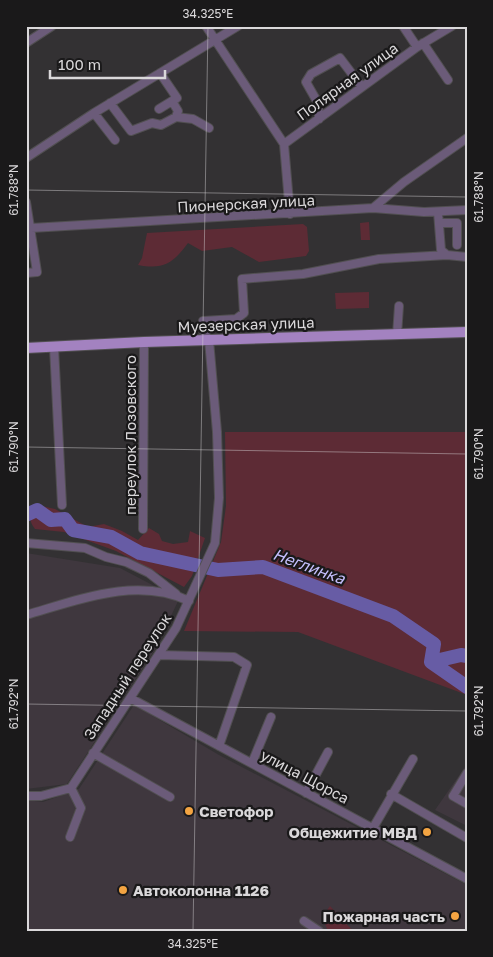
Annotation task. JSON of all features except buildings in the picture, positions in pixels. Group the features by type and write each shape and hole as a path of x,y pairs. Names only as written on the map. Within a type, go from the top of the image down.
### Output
{"main road":[{"name":"Муезерская улица","path":"26,348 144,342 467,332"}],"street":[{"path":"26,42 52,26"},
{"path":"206,26 284,144 290,214"},
{"path":"26,158 110,103 238,26"},
{"path":"403,26 448,80"},
{"name":"Полярная улица","path":"284,144 420,45 452,26"},
{"path":"319,119 318,103 306,82 311,74 340,58 362,87"},
{"path":"159,110 177,98 160,73"},
{"path":"172,101 178,111 176,117"},
{"path":"110,103 131,131 152,123 161,125 176,117 193,120 209,128"},
{"path":"94,113 115,140"},
{"path":"373,208 404,182 467,138"},
{"path":"26,202 37,272 26,273"},
{"name":"Пионерская улица","path":"29,229 373,208 438,212 467,210"},
{"path":"438,212 441,250 447,255"},
{"path":"440,223 457,223 457,245"},
{"path":"253,298 243,299 242,279 303,274 379,259 447,255 467,257"},
{"name":"Западный переулок","path":"71,788 176,628 215,543 220,498 218,432 209,340 203,330 203,321 236,318 244,313 243,299"},
{"path":"398,335 399,306"},
{"name":"переулок Лозовского","path":"142,529 144,342"},
{"path":"54,347 62,505"},
{"path":"26,544 86,548 106,557 126,562 149,574 189,601"},
{"path":"26,614 93,596 145,589 179,596"},
{"path":"158,655 234,657 244,662 246,669 219,746"},
{"name":"улица Щорса","path":"130,698 467,879"},
{"path":"252,763 271,717"},
{"path":"306,792 328,752"},
{"path":"93,753 170,797"},
{"path":"373,828 413,759"},
{"path":"467,773 453,796 467,804"},
{"path":"26,796 40,796 71,788 81,808 70,837"},
{"path":"391,794 467,838"},
{"path":"304,920 319,931"}],"shaded area":[{"path":"369,222 370,240 361,240 360,223"},
{"path":"303,224 307,227 309,251 306,256 259,262 232,247 202,251 188,243 178,256 161,266 138,265 142,258 147,233"},
{"path":"369,292 369,308 336,309 335,293"},
{"path":"225,432 467,432 467,695 298,632 184,631 221,542 226,506"},
{"path":"37,505 55,509 88,527 104,524 138,540 149,528 159,534 162,541 173,544 188,542 190,531 205,538 192,576 184,587 116,551 64,532 35,529 31,522 31,517"},
{"path":"26,553 120,568 179,599 156,648 67,784 26,789"},
{"path":"134,705 219,755 467,885 467,931 26,931 26,800 43,802 79,789"},
{"path":"467,764 467,826 435,810"},
{"path":"330,906 353,931 328,931 322,917"}],"waterway":[{"name":"Неглинка","path":"26,515 37,510 51,520 65,519 73,530 111,537 140,553 218,570 263,567 393,616 434,644 431,662 467,687"},
{"path":"431,662 461,655 467,656"}],"place":[{"name":"Светофор","path":"189,811"},
{"name":"Общежитие МВД","path":"427,832"},
{"name":"Автоколонна 1126","path":"123,890"},
{"name":"Пожарная часть","path":"455,916"}]}
